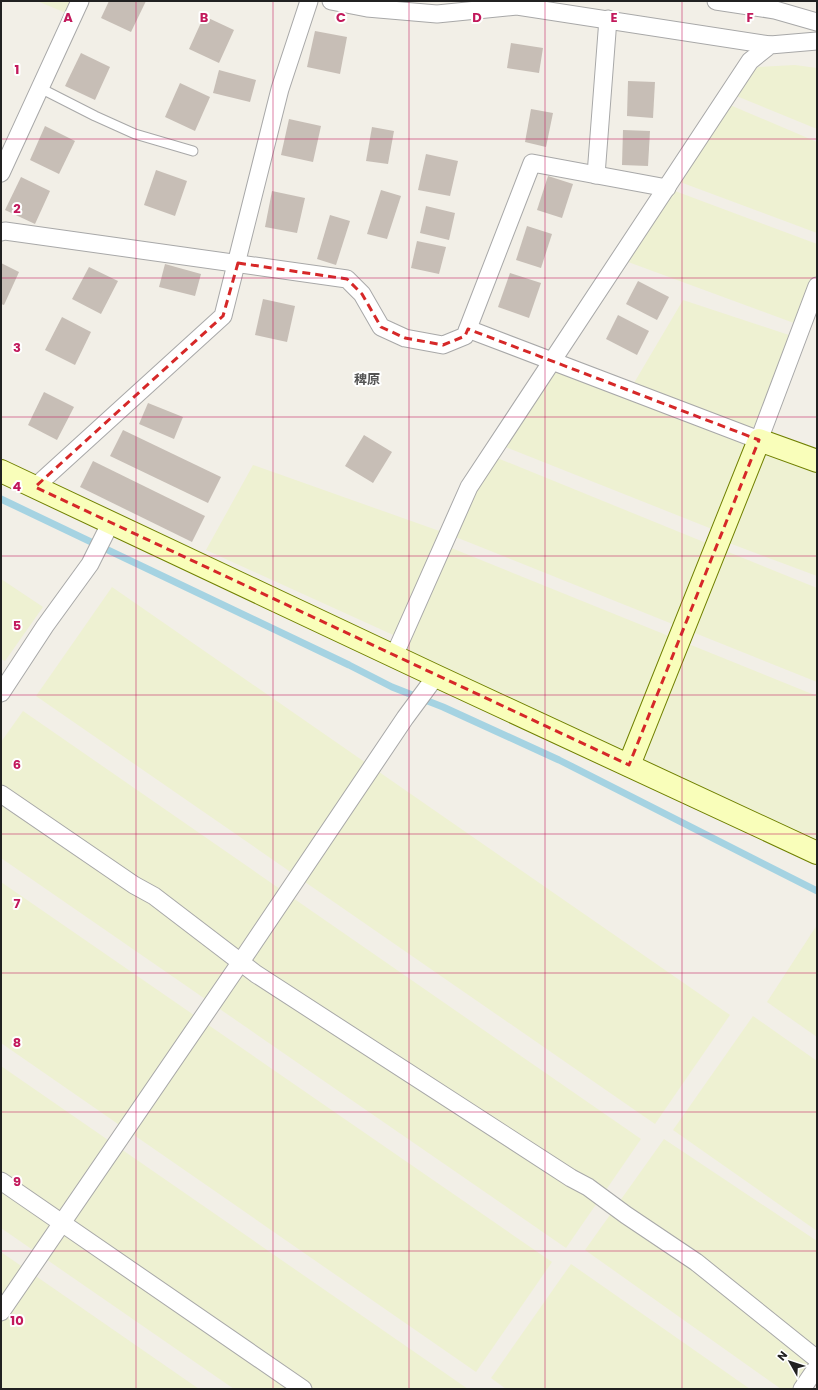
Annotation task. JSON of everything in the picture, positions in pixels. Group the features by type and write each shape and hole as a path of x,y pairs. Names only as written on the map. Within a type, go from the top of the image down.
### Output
{"street":[{"path":"1,173 80,1"},
{"path":"35,487 224,316 280,89 309,1"},
{"path":"331,1 367,8 436,14 517,6 608,19 770,46 817,41"},
{"path":"716,1 774,10 817,22"},
{"path":"596,175 608,19"},
{"path":"394,656 469,487 553,362 750,61 770,46"},
{"path":"1,232 5,231 347,279 362,294 381,327 405,338 443,345 465,336 532,163 667,188"},
{"path":"629,765 759,440 817,286"},
{"path":"468,329 817,461"},
{"path":"1,471 436,676 817,853"},
{"path":"1,693 45,626 90,564 111,522"},
{"path":"1,1312 401,725 436,676"},
{"path":"1,794 134,885 154,896 240,963 564,1174 588,1186 626,1215 696,1262 817,1359"},
{"path":"1,1181 303,1389"},
{"path":"802,1389 817,1367"}],"lane":[{"path":"40,88 94,116 135,134 193,151"}],"highlighted area":[{"path":"238,263 347,279 362,294 381,327 405,338 443,345 465,336 468,329 759,440 629,765 35,487 223,316"}],"green space":[{"path":"37,1 73,1 66,13"},
{"path":"795,65 817,68 817,129 729,93 758,67"},
{"path":"723,102 817,142 817,233 672,179"},
{"path":"667,188 817,244 817,286 802,326 620,259"},
{"path":"683,300 798,338 749,436 722,533 498,444 553,361 634,383"},
{"path":"768,443 817,461 817,576 729,543"},
{"path":"490,455 817,588 817,682 448,534"},
{"path":"253,465 448,534 444,545 817,696 817,843 394,656 402,639 206,550"},
{"path":"1,579 43,607 5,661 1,659"},
{"path":"112,587 730,1015 655,1124 36,696"},
{"path":"23,711 641,1139 566,1248 1,858 1,742"},
{"path":"1,882 552,1262 476,1372 1,1043"},
{"path":"817,925 817,1037 767,1002"},
{"path":"753,1016 817,1061 817,1231 673,1130"},
{"path":"1,1066 468,1389 234,1389 1,1228"},
{"path":"664,1139 817,1241 817,1365 801,1389 781,1389 585,1250"},
{"path":"1,1252 199,1389 1,1389"},
{"path":"571,1264 750,1389 506,1389 491,1378"}],"building":[{"path":"109,1 146,1 131,32 101,18"},
{"path":"204,16 234,30 219,63 189,49"},
{"path":"315,31 347,37 340,74 307,67"},
{"path":"511,43 543,48 539,73 507,68"},
{"path":"81,53 110,67 95,100 65,86"},
{"path":"219,70 256,80 250,102 213,93"},
{"path":"628,81 655,82 653,118 627,116"},
{"path":"180,83 210,97 195,131 165,117"},
{"path":"531,109 553,113 546,147 525,142"},
{"path":"289,119 321,126 313,162 281,155"},
{"path":"45,126 75,141 59,174 30,160"},
{"path":"372,127 394,131 388,164 366,161"},
{"path":"623,130 650,131 648,166 622,165"},
{"path":"426,154 458,161 450,196 418,190"},
{"path":"156,170 187,181 175,216 144,205"},
{"path":"548,176 573,184 562,218 537,210"},
{"path":"21,177 50,191 35,224 5,210"},
{"path":"381,190 401,196 387,239 367,234"},
{"path":"272,191 305,198 297,233 265,227"},
{"path":"426,206 455,213 449,240 420,233"},
{"path":"330,215 350,221 336,265 317,259"},
{"path":"527,226 552,234 541,268 516,260"},
{"path":"417,241 446,247 439,274 411,268"},
{"path":"1,263 19,272 4,305 1,304"},
{"path":"165,264 201,274 195,296 159,287"},
{"path":"89,267 118,281 101,314 72,299"},
{"path":"510,273 541,283 529,318 498,307"},
{"path":"638,281 669,297 657,320 626,304"},
{"path":"263,299 295,306 287,342 255,335"},
{"path":"618,315 649,331 637,355 606,339"},
{"path":"62,317 91,332 75,365 45,350"},
{"path":"44,392 74,407 57,440 28,425"},
{"path":"148,403 183,417 174,439 139,424"},
{"path":"123,430 221,477 208,503 110,456"},
{"path":"364,435 392,452 373,483 345,466"},
{"path":"93,461 205,516 192,542 80,487"}],"waterway":[{"path":"1,499 392,687 443,707 559,760 817,891"}],"district":[{"name":"稗原","path":"367,379"}]}
